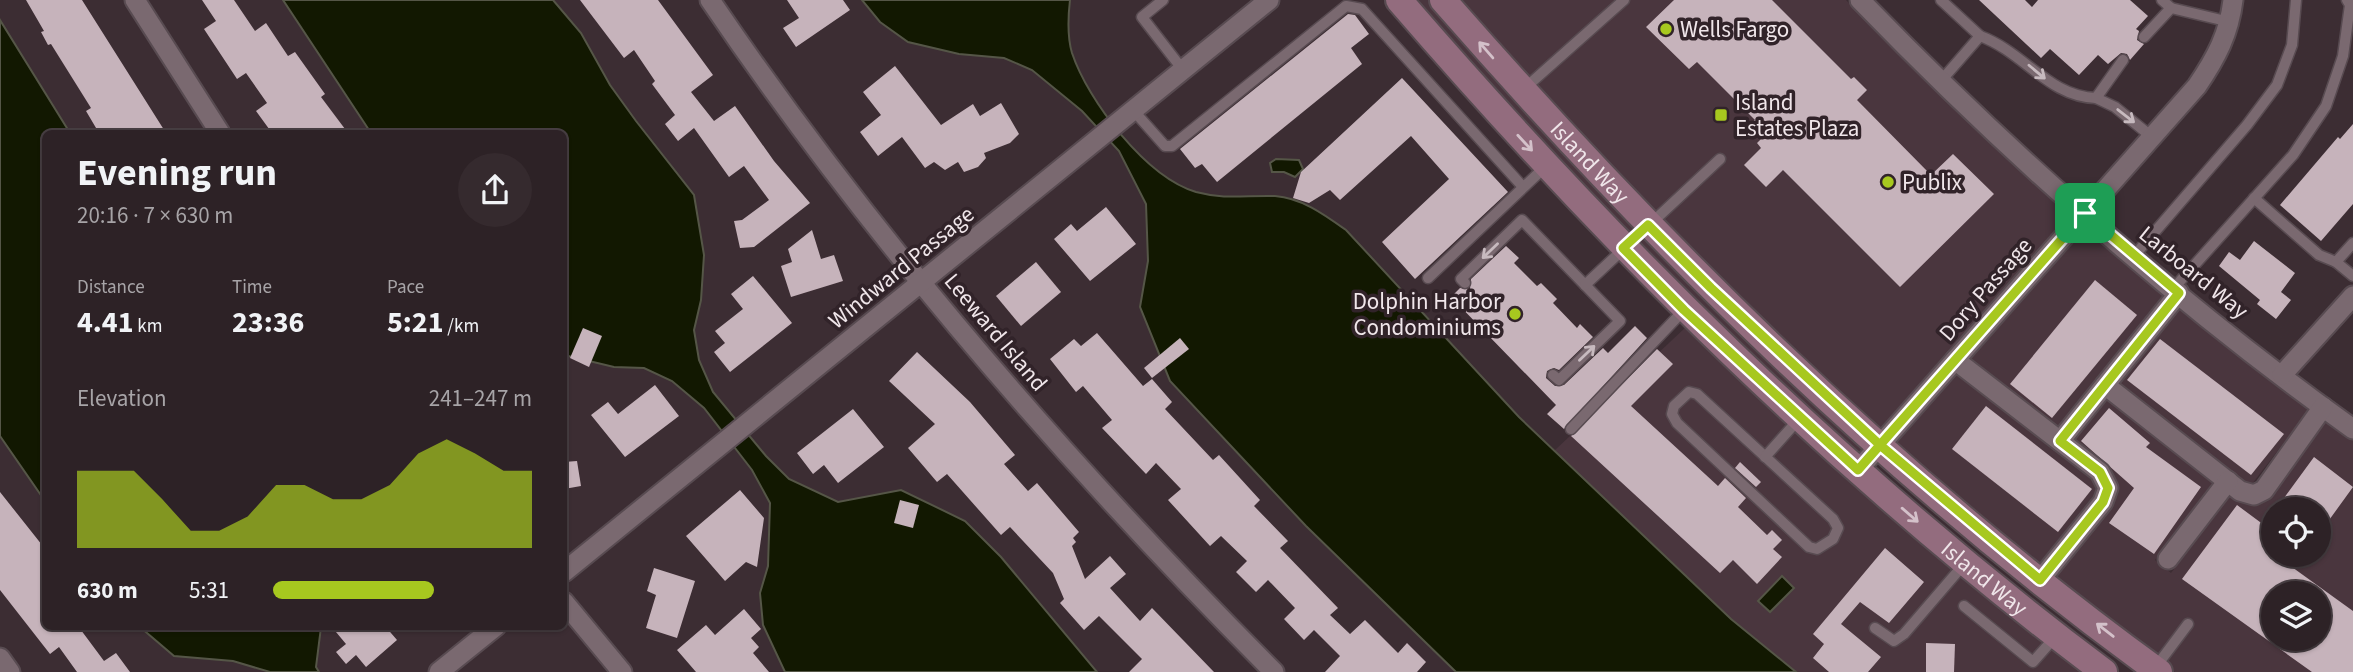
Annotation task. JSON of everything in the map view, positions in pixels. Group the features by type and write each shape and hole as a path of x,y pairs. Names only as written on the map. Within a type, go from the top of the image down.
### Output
{"street":[{"path":"135,0 218,130"},
{"name":"Leeward Island","path":"710,0 846,186 1047,431 1179,577 1274,672"},
{"name":"Windward Passage","path":"567,570 1269,0"},
{"name":"Island Way","path":"1399,0 1546,166 1684,310 1858,470 1965,562 2104,672"},
{"name":"Island Way","path":"1443,0 1522,90 1711,288 1880,445 2040,580 2155,671"},
{"name":"Larboard Way","path":"1860,0 1940,82 2035,172 2176,291 2353,429"},
{"name":"Dory Passage","path":"1858,470 2197,86 2218,55 2231,22 2233,0"},
{"path":"2060,441 2176,291"},
{"path":"2282,375 2353,296"},
{"path":"1955,360 2100,472 2108,488 2103,502 2040,580"},
{"path":"2105,385 2240,491 2254,495 2264,490 2323,407"},
{"path":"2168,559 2228,481"},
{"path":"567,606 622,672"},
{"path":"439,672 491,630"},
{"path":"0,658 10,672"}],"lane":[{"path":"1163,0 1142,17 1183,70"},
{"path":"1522,90 1624,0"},
{"path":"1941,0 1980,36 2009,50 2056,88 2075,98 2095,98 2115,107 2152,137"},
{"path":"2162,0 2171,8 2231,22"},
{"path":"2134,256 2247,125 2277,85 2292,45 2296,0"},
{"path":"2176,291 2293,155 2326,106 2343,56 2350,5 2347,0"},
{"path":"1127,116 1165,146 1172,146 1346,6 1354,6 1362,9 1523,187"},
{"path":"2144,37 2171,8"},
{"path":"1940,82 1980,36"},
{"path":"2095,98 2123,60"},
{"path":"1586,285 1720,159"},
{"path":"1428,278 1546,166"},
{"path":"2254,198 2319,255 2336,262 2353,276"},
{"path":"1465,283 1461,279 1522,220 1586,285 1620,321 1559,380 1553,374"},
{"path":"2336,262 2353,243"},
{"path":"1571,429 1684,310"},
{"path":"1689,392 1697,394 1765,457 1833,519 1838,528 1826,545 1817,549 1809,547 1795,535 1776,514 1677,423 1672,414 1674,405 1689,392"},
{"path":"1765,457 1800,418"},
{"path":"1875,628 1895,641 1905,634 1965,562"},
{"path":"1964,606 2033,662 2056,636"},
{"path":"2155,671 2188,624"}],"shaded area":[{"path":"283,0 553,0 581,33 610,85 636,121 694,195 704,255 701,300 694,330 699,360 713,392 766,456 789,479 838,502 901,490 965,521 1001,557 1097,672 785,672 763,625 760,593 768,566 770,503 752,470 704,408 672,381 644,368 614,367 567,356 567,130 369,130"},
{"path":"862,0 1070,0 1069,40 1080,72 1105,114 1139,154 1177,184 1196,192 1227,197 1285,197 1313,208 1346,230 1519,417 1731,619 1796,672 1456,672 1306,526 1170,381 1140,307 1148,261 1146,204 1119,151 1082,111 1032,70 1004,58 959,54 908,42 880,22"},
{"path":"1413,0 1431,0 1866,446 1856,456 1692,304"},
{"path":"1455,0 1846,0 1933,88 2071,213 1878,431 1717,281"},
{"path":"0,20 68,130 42,130 42,497 0,436"},
{"path":"1276,159 1299,160 1303,169 1295,177 1284,172 1272,172 1270,163"},
{"path":"2087,227 2165,294 2057,427 1970,359"},
{"path":"2181,307 2310,409 2252,484 2244,482 2119,384"},
{"path":"1687,326 2089,672 1795,672 1731,619 1554,451"},
{"path":"1957,373 2092,479 2097,488 2094,496 2037,566 1894,445"},
{"path":"2108,399 2213,482 2155,560 2171,573 2230,495 2253,504 2261,501 2261,567 2331,567 2331,497 2270,497 2326,421 2353,440 2353,672 2175,672 2054,579 2110,509 2117,492 2116,484 2074,440"},
{"path":"1782,576 1794,588 1770,612 1758,601"},
{"path":"144,630 321,630 316,667 319,672 270,672 233,661 174,656"}],"building":[{"path":"26,0 82,0 164,130 97,130 86,111 91,108 51,44 48,45 41,32 44,31"},
{"path":"202,0 234,0 255,31 266,23 288,56 295,52 325,94 321,97 346,130 270,130 256,111 267,103 246,73 237,79 204,29 216,21"},
{"path":"580,0 658,0 713,75 691,92 714,121 735,106 774,161 810,203 754,247 740,248 734,221 742,220 769,200 744,166 729,177 694,128 678,141 665,124 675,115 652,84 655,81 634,50 624,58"},
{"path":"787,0 843,0 850,10 796,47 783,28 799,18"},
{"name":"Publix","path":"1674,0 1772,0 1851,79 1854,77 1867,90 1857,100 1931,175 1953,154 1994,194 1900,287 1783,170 1766,187 1744,165 1761,148 1757,143 1763,137 1751,124 1755,120 1697,62 1689,69 1646,27"},
{"path":"1979,0 2025,0 2032,7 2038,0 2130,0 2148,16 2136,29 2139,31 2137,40 2144,44 2130,60 2127,54 2121,53 2108,64 2098,55 2079,75 2050,49 2041,58"},
{"path":"1348,14 1355,15 1369,34 1351,48 1362,64 1217,182 1202,164 1195,168 1180,149"},
{"path":"895,66 941,125 973,104 980,116 1001,103 1019,134 1010,143 984,153 986,158 978,167 964,172 958,162 945,170 934,162 925,168 902,137 878,156 860,132 881,115 863,92"},
{"path":"1402,78 1508,192 1415,279 1382,242 1449,179 1411,136 1340,200 1330,190 1309,203 1293,198 1301,172"},
{"path":"2353,124 2353,204 2321,241 2280,205 2338,137 2340,139"},
{"path":"1106,207 1136,244 1090,281 1054,239 1071,224 1077,231"},
{"path":"812,230 821,259 834,255 843,281 791,297 781,266 792,262 788,249"},
{"path":"2254,241 2295,273 2281,292 2291,300 2276,319 2257,304 2260,300 2219,266 2229,252 2240,260"},
{"name":"Dolphin Harbor Condominiums","path":"1506,246 1519,258 1514,263 1537,286 1541,283 1557,299 1553,303 1577,328 1580,324 1593,337 1559,370 1554,368 1547,371 1546,378 1555,386 1564,385 1603,348 1608,353 1635,326 1647,338 1564,429 1547,414 1556,405 1451,297 1460,288 1470,289 1471,279"},
{"path":"1036,262 1061,292 1021,326 996,296"},
{"path":"753,276 792,323 730,372 714,352 725,343 715,331 743,309 731,294"},
{"path":"2095,280 2137,315 2052,418 2010,384"},
{"path":"583,328 602,336 589,367 570,358"},
{"path":"1097,333 1143,386 1152,379 1172,402 1165,409 1213,460 1219,455 1260,500 1254,506 1288,541 1280,548 1338,608 1330,615 1350,634 1365,620 1398,653 1407,643 1426,662 1417,672 1325,672 1340,656 1314,630 1304,640 1284,619 1295,608 1268,580 1256,592 1236,572 1247,561 1221,536 1210,546 1168,500 1181,489 1156,463 1146,474 1102,428 1112,420 1083,386 1076,392 1050,359 1074,339 1081,346"},
{"path":"1180,338 1189,349 1152,378 1144,368"},
{"path":"2160,339 2284,434 2251,475 2127,380"},
{"path":"1657,349 1673,364 1631,406 1718,486 1725,478 1746,498 1738,507 1767,535 1772,530 1782,540 1773,549 1782,557 1757,584 1733,560 1720,573 1571,436"},
{"path":"917,352 970,402 1015,455 1004,464 1028,491 1037,483 1079,532 1073,538 1076,542 1072,546 1085,579 1110,556 1126,574 1110,588 1140,621 1152,608 1214,672 1129,672 1142,659 1099,616 1084,630 1060,603 1064,599 1053,573 1010,527 1001,535 947,474 937,482 908,448 935,424 889,381"},
{"path":"655,385 679,416 625,457 591,415 608,402 618,414"},
{"path":"1986,406 2092,489 2058,532 1952,449"},
{"path":"2109,408 2150,443 2146,447 2201,487 2154,554 2109,523 2134,488 2081,441"},
{"path":"853,409 884,447 838,483 824,465 813,474 797,453"},
{"path":"2314,457 2353,487 2331,517 2331,497 2285,497"},
{"path":"577,461 581,486 567,488 567,462"},
{"path":"1740,462 1761,482 1756,487 1735,468"},
{"path":"740,490 764,518 757,567 746,562 725,581 686,536"},
{"path":"0,492 42,545 42,630 81,630 104,661 116,653 130,672 77,672 59,647 50,654 0,590"},
{"path":"900,500 919,505 913,528 894,523"},
{"path":"2237,505 2261,523 2261,567 2292,567 2311,581 2261,581 2261,636 2182,579"},
{"path":"1885,548 1924,582 1889,623 1860,602 1841,624 1881,657 1868,672 1829,672 1813,658 1824,644 1813,634"},
{"path":"654,568 695,581 677,638 646,628 656,595 647,591"},
{"path":"2331,595 2353,611 2353,672 2312,672 2283,651 2331,651"},
{"path":"744,609 761,629 751,638 759,647 753,653 769,672 696,672 677,650 706,625 715,635"},
{"path":"334,630 388,630 397,640 366,667 356,655 346,664 336,652 346,644"},
{"path":"1926,643 1955,644 1954,672 1926,672"}],"place":[{"name":"Wells Fargo","path":"1666,29"},
{"name":"Island Estates Plaza","path":"1721,115"},
{"name":"Publix","path":"1888,182"},
{"name":"Dolphin Harbor Condominiums","path":"1515,314"}],"route":[{"path":"2085,213 1880,445 1806,379 1648,225 1623,248 1684,310 1858,470 1880,445 2040,580 2103,502 2108,488 2100,472 2060,441 2179,293 2085,213"}]}
